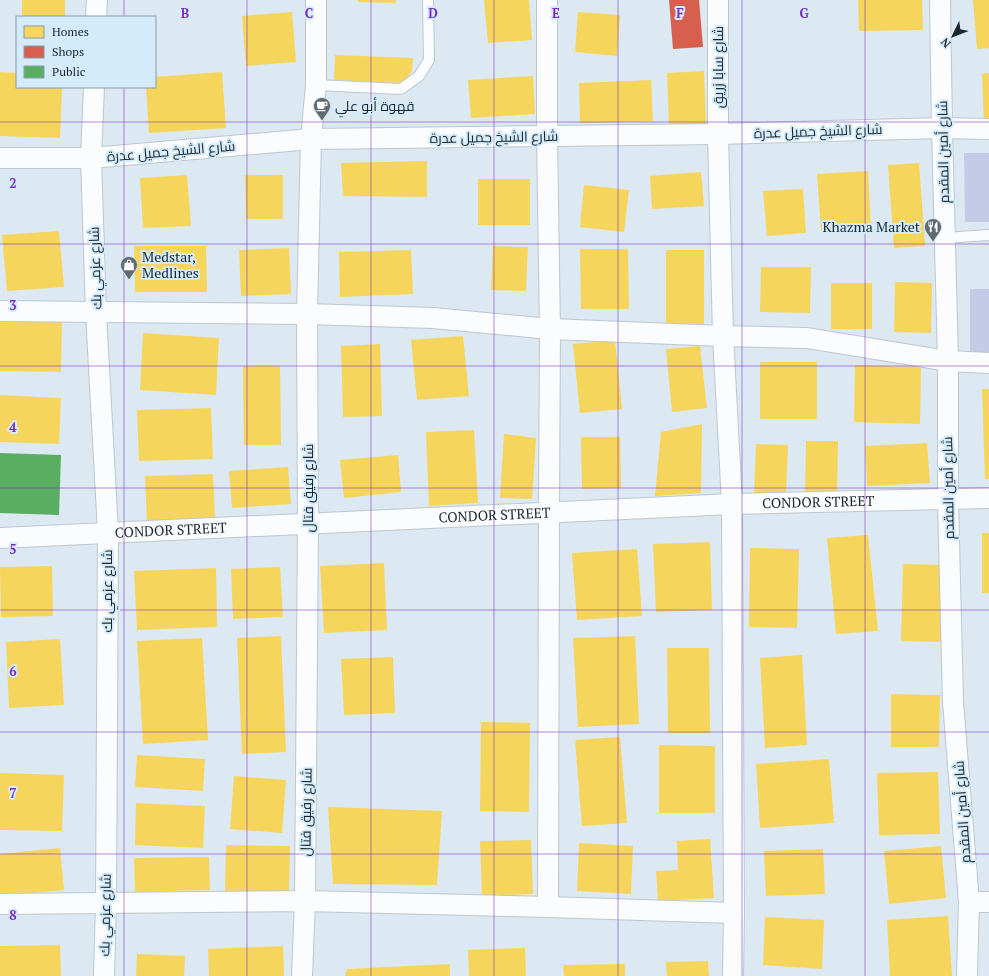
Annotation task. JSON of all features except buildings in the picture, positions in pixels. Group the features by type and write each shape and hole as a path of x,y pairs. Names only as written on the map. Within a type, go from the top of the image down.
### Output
{"street":[{"path":"96,16 97,0"},
{"name":"شارع رفيق فتال","path":"302,976 305,901 308,523 307,314 311,139 316,85 316,0"},
{"path":"547,0 547,136 550,329 548,907"},
{"name":"شارع سابا زريق","path":"718,0 718,134 723,336 732,504 733,976"},
{"name":"شارع أمين المقدم","path":"940,0 944,238 948,361 948,499 953,702 969,902 967,976"},
{"name":"شارع عزمي بك","path":"94,88 91,158 96,313 108,532 106,903 104,976"},
{"name":"شارع الشيخ جميل عدرة","path":"0,158 91,158 311,139 718,134 989,128"},
{"path":"0,311 307,314 433,318 550,329 807,338 948,361 989,363"},
{"name":"CONDOR STREET","path":"0,538 732,504 989,498"},
{"path":"0,904 305,901 734,913"},
{"path":"969,902 989,902"}],"lane":[{"path":"316,85 401,89 419,76 429,60 428,0"},
{"path":"944,238 989,235"}],"shaded area":[{"path":"964,153 989,153 989,222 965,222"},
{"path":"970,289 989,289 989,356 970,356"}],"place":[{"name":"قهوة أبو علي","path":"322,121"},
{"name":"Khazma Market","path":"933,242"},
{"name":"Medstar, Medlines","path":"129,280"}]}
